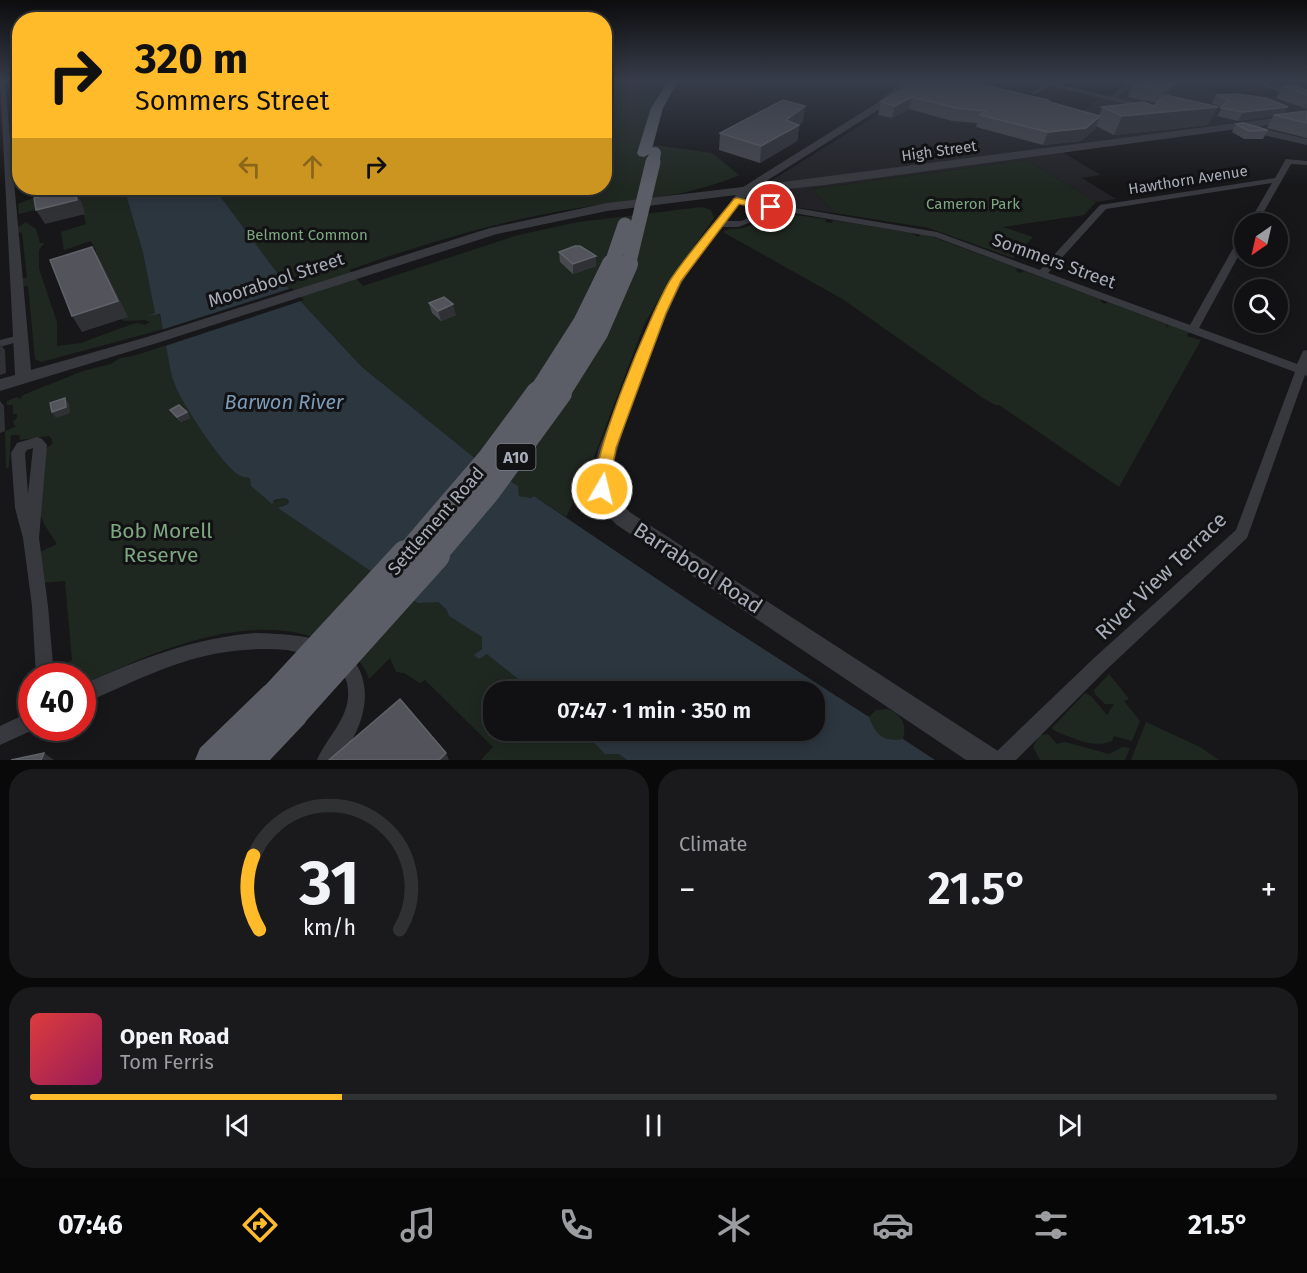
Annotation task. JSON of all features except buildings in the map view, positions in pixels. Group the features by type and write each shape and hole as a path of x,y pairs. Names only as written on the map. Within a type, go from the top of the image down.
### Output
{"highway":[{"name":"Settlement Road","path":"212,760 285,704 466,517 523,447 567,384 601,326 622,281 637,236 655,116"},
{"name":"Settlement Road","path":"649,153 664,116"},
{"name":"Settlement Road","path":"246,760 285,704"}],"street":[{"path":"742,195 782,165 861,116"},
{"name":"High Street","path":"742,195 1307,117"},
{"path":"1202,119 1307,142"},
{"path":"3,126 6,221 23,378 33,379 79,367"},
{"path":"1258,213 1289,161 1307,163"},
{"path":"782,165 779,170 780,177 796,183"},
{"path":"680,197 738,183 782,165"},
{"name":"Hawthorn Avenue","path":"1041,274 1103,207 1277,180"},
{"name":"High Street","path":"742,195 796,183 825,182"},
{"name":"Moorabool Street","path":"0,385 152,340 494,231 586,212 680,197 742,195"},
{"name":"Moorabool Street","path":"586,212 742,195"},
{"name":"Sommers Street","path":"742,195 783,210 930,233 1304,371"},
{"name":"Barrabool Road","path":"742,195 682,272 660,313 608,448 601,478 605,496 609,504 624,519 989,760"},
{"path":"701,201 717,205 723,220"},
{"name":"Sommers Street","path":"723,220 743,225 764,214 783,210"},
{"path":"1192,330 1234,256"},
{"path":"0,344 20,338"},
{"name":"Moorabool Street","path":"0,394 152,340"},
{"name":"River View Terrace","path":"1002,760 1100,664 1242,534 1304,371 1307,354"},
{"path":"21,360 39,369 53,369"},
{"path":"31,538 40,445 35,442 22,446 18,453 22,508 31,538 40,606 44,663"},
{"path":"96,689 154,663 198,649 262,641 289,642 310,647 334,655 344,662 351,670 356,690 351,723 340,745 327,760"},
{"path":"0,736 18,727"}],"shaded area":[{"path":"875,116 1307,116 1307,142 1238,126 1060,151 1101,175 1082,178 1116,199 1096,202 1027,160 812,189 835,213 759,202 748,195"}],"green space":[{"name":"Belmont Common","path":"612,116 650,116 641,143 712,153 739,175 717,184 671,195 578,208 502,223 349,270 363,286 518,235 578,222 702,207 711,210 714,218 666,286 644,325 591,465 566,517 534,496 531,498 519,496 518,486 476,459 362,367 290,290 219,195 612,195"},
{"name":"Cameron Park","path":"1027,160 1096,202 1084,215 1003,227 1033,237 1013,258 929,228 835,213 812,189"},
{"path":"33,195 126,195 143,253 155,313 149,316 159,314 164,329 41,362 35,359 28,286 23,286 20,280 27,277 22,233 18,232 18,227 25,223 24,221 36,229 40,243 44,243 39,250 39,269 57,322 57,346 81,343 132,324 145,325 150,322 145,320 124,321 59,275 52,266 96,251 91,241 64,250 61,232 86,224 80,199 19,214 18,204 33,198"},
{"path":"780,213 825,219 826,222 832,223 833,220 911,233 918,237 921,234 933,237 1017,268 1016,271 1021,273 1024,271 1101,299 1101,302 1105,304 1108,302 1167,324 1166,329 1169,324 1189,332 1187,336 1201,340 1119,487 999,405 983,398 844,300 723,232 743,228"},
{"name":"Bob Morell Reserve","path":"167,345 175,385 251,478 274,501 285,498 288,504 281,506 418,602 438,602 446,609 449,616 482,637 483,644 478,659 492,651 538,681 483,681 483,737 425,680 420,683 404,673 396,672 390,658 369,679 356,658 334,646 304,635 273,630 240,631 206,637 141,659 96,679 96,663 67,663 72,660 65,581 43,583 38,553 57,544 44,524 39,510 44,450 52,444 52,439 49,436 20,440 19,435 11,435 9,467 6,468 5,431 17,426 13,421 17,418 17,414 13,414 13,405 7,405 7,401 17,397 20,399 23,395 83,371 111,364 120,358"},
{"path":"1109,674 1129,699 1124,701 1140,721 1132,741 1114,736 1112,741 1105,743 1083,742 1052,728 1085,693 1091,696 1107,715 1114,704 1105,704 1094,690"},
{"path":"888,709 897,714 904,724 903,739 896,740 881,736 869,717 876,710"},
{"path":"1146,722 1200,747 1219,760 1131,760"},
{"path":"1048,734 1057,744 1065,742 1109,754 1123,747 1130,748 1125,760 1040,760 1033,747 1040,735"},
{"name":"Bob Morell Reserve","path":"487,741 605,741 627,760 481,760 493,747"}],"water":[{"name":"Barwon River","path":"126,195 219,195 290,290 362,367 476,459 518,486 519,496 531,498 534,496 813,681 528,681 526,679 521,681 487,654 479,659 474,655 482,649 482,637 449,616 446,609 438,602 418,603 278,508 288,504 289,501 285,498 274,500 272,504 251,486 250,478 242,477 225,462 179,394 161,331 163,329 160,314 148,316 155,313 143,253"},
{"name":"Barwon River","path":"825,689 869,717 881,736 896,740 903,739 935,760 627,760 619,754 605,754 593,741 825,741"}],"pier":[{"path":"292,288 304,300 165,346 158,331"}],"route":[{"path":"602,489 601,478 608,448 660,313 676,280 737,201 771,207"}]}
